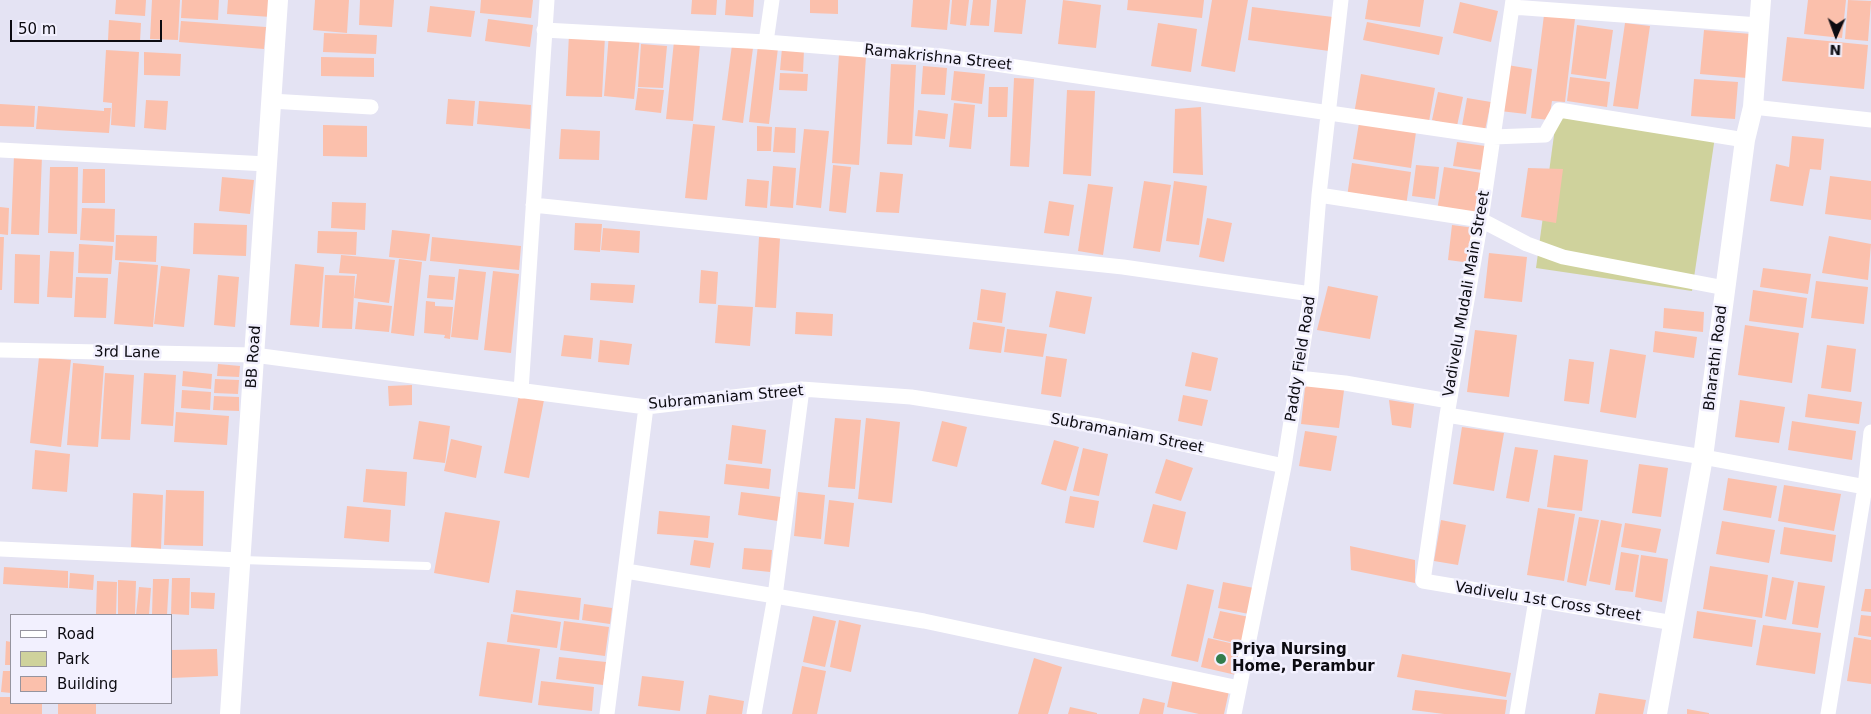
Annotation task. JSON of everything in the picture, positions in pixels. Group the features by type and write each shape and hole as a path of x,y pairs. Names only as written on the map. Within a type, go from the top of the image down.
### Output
{"street":[{"name":"BB Road","path":"230,714 278,0"},
{"path":"520,391 547,0"},
{"path":"766,42 772,0"},
{"name":"Paddy Field Road","path":"1234,714 1284,466 1311,294 1319,195 1330,114 1341,0"},
{"name":"Bharathi Road","path":"1657,714 1703,458 1745,140 1753,107 1760,0"},
{"path":"1513,4 1759,24"},
{"name":"Vadivelu Mudali Main Street","path":"1423,581 1448,408 1481,220 1513,4"},
{"name":"Ramakrishna Street","path":"544,30 766,42 941,56 1493,137 1545,135 1559,110 1745,140"},
{"path":"271,101 371,106"},
{"path":"1753,107 1871,120"},
{"path":"0,150 267,164"},
{"path":"1319,195 1481,220 1527,244 1563,257 1725,288"},
{"path":"533,205 1123,267 1311,294"},
{"name":"3rd Lane","path":"0,350 254,355"},
{"name":"Subramaniam Street","path":"254,355 646,407 802,389 910,398 1099,426 1284,466"},
{"path":"1298,378 1345,383 1448,408 1868,488"},
{"path":"754,714 775,596 802,389"},
{"path":"607,714 646,407"},
{"path":"1828,714 1868,488 1871,432"},
{"path":"0,549 240,560"},
{"path":"626,571 924,621 1239,688"},
{"name":"Vadivelu 1st Cross Street","path":"1423,581 1674,623"},
{"path":"1517,714 1536,600"}],"lane":[{"path":"240,560 426,566"}],"green space":[{"path":"1557,113 1716,130 1692,291 1536,268"}],"building":[{"path":"116,0 146,0 145,16 115,14"},
{"path":"152,0 180,0 178,40 150,39"},
{"path":"182,0 219,0 218,20 181,18"},
{"path":"228,0 272,0 271,17 227,14"},
{"path":"315,0 349,0 347,33 313,30"},
{"path":"360,0 394,0 392,27 359,25"},
{"path":"481,0 533,0 531,18 480,13"},
{"path":"692,0 717,0 716,15 691,14"},
{"path":"726,0 754,0 753,17 725,15"},
{"path":"810,0 838,0 838,14 810,13"},
{"path":"913,0 950,0 947,30 911,27"},
{"path":"952,0 969,0 966,26 950,24"},
{"path":"973,0 991,0 989,26 970,25"},
{"path":"997,0 1026,0 1022,34 994,32"},
{"path":"1063,0 1101,5 1096,48 1058,44"},
{"path":"1128,0 1204,0 1202,18 1127,10"},
{"path":"1212,0 1248,0 1235,72 1201,66"},
{"path":"1368,0 1424,0 1420,27 1365,19"},
{"path":"1808,0 1846,0 1842,38 1804,34"},
{"path":"1848,0 1871,1 1868,41 1845,39"},
{"path":"1460,2 1498,11 1491,42 1453,33"},
{"path":"430,6 475,11 471,37 427,32"},
{"path":"1252,7 1333,17 1329,51 1248,40"},
{"path":"1544,15 1575,19 1565,102 1552,101 1549,120 1531,118"},
{"path":"488,19 533,25 530,47 485,41"},
{"path":"109,20 141,23 140,42 108,40"},
{"path":"181,21 266,27 264,49 179,42"},
{"path":"1367,22 1443,37 1439,55 1363,40"},
{"path":"1158,23 1197,29 1191,72 1151,66"},
{"path":"1625,23 1650,26 1638,109 1613,106"},
{"path":"1577,25 1613,30 1606,79 1571,74"},
{"path":"1704,30 1751,34 1747,78 1700,74"},
{"path":"324,33 377,35 376,54 323,52"},
{"path":"569,34 605,36 602,97 566,96"},
{"path":"609,34 640,36 634,99 604,96"},
{"path":"1787,37 1868,45 1864,89 1782,81"},
{"path":"674,41 700,44 693,121 666,119"},
{"path":"641,44 667,46 663,88 638,87"},
{"path":"732,45 753,48 743,123 722,120"},
{"path":"758,45 778,48 769,124 749,122"},
{"path":"782,48 804,50 803,72 780,70"},
{"path":"106,50 139,52 135,127 111,125 112,103 103,102"},
{"path":"144,52 181,54 180,76 144,75"},
{"path":"839,54 866,56 859,165 832,163"},
{"path":"321,57 374,58 374,77 321,76"},
{"path":"891,64 916,65 912,145 887,144"},
{"path":"1507,65 1532,69 1526,114 1500,111"},
{"path":"923,66 947,68 945,95 921,94"},
{"path":"954,71 985,74 982,104 951,100"},
{"path":"780,73 808,74 807,91 779,90"},
{"path":"1361,74 1435,88 1428,127 1354,114"},
{"path":"1570,77 1610,82 1607,107 1567,101"},
{"path":"1014,78 1034,79 1029,167 1010,166"},
{"path":"1694,79 1738,82 1735,119 1691,116"},
{"path":"989,87 1008,87 1007,117 988,117"},
{"path":"638,88 664,90 661,113 635,110"},
{"path":"1067,90 1095,91 1091,176 1063,174"},
{"path":"1438,92 1463,97 1457,126 1432,120"},
{"path":"1467,98 1491,102 1485,130 1462,126"},
{"path":"448,99 475,101 473,126 446,124"},
{"path":"146,100 168,101 166,130 144,128"},
{"path":"479,101 531,105 530,129 477,124"},
{"path":"954,103 975,105 971,149 949,147"},
{"path":"0,104 35,106 34,127 0,126"},
{"path":"38,106 104,111 104,108 111,108 109,133 36,129"},
{"path":"1201,107 1203,175 1173,173 1175,109"},
{"path":"918,110 948,114 945,139 915,136"},
{"path":"1359,123 1416,132 1411,168 1353,159"},
{"path":"693,124 715,126 707,200 685,198"},
{"path":"323,125 367,126 367,157 323,156"},
{"path":"757,126 772,127 771,151 757,151"},
{"path":"775,127 796,128 795,153 773,152"},
{"path":"561,129 600,131 599,160 559,159"},
{"path":"804,129 829,131 821,208 796,205"},
{"path":"1792,136 1824,139 1821,170 1810,169 1803,206 1770,201 1776,164 1789,167"},
{"path":"1457,142 1485,146 1482,170 1453,166"},
{"path":"14,155 42,156 39,235 11,234"},
{"path":"1352,163 1411,172 1406,206 1347,197"},
{"path":"833,165 851,167 846,213 829,211"},
{"path":"1416,165 1439,167 1435,199 1412,196"},
{"path":"773,166 796,168 793,208 770,206"},
{"path":"50,167 78,167 77,234 48,233"},
{"path":"1444,167 1482,173 1474,218 1437,211"},
{"path":"1528,168 1563,169 1556,223 1521,217"},
{"path":"83,169 105,169 105,203 82,203"},
{"path":"880,172 903,174 899,213 876,212"},
{"path":"1830,176 1871,181 1871,220 1825,214"},
{"path":"222,177 254,180 250,214 219,211"},
{"path":"747,179 769,181 767,208 745,206"},
{"path":"1144,181 1171,185 1160,252 1133,248"},
{"path":"1174,181 1207,186 1199,245 1166,241"},
{"path":"1088,184 1113,187 1103,255 1078,251"},
{"path":"1049,201 1074,205 1069,236 1044,233"},
{"path":"332,202 366,203 365,230 331,228"},
{"path":"0,207 9,208 8,235 0,234"},
{"path":"82,208 115,209 114,242 80,240"},
{"path":"1207,218 1232,223 1224,262 1199,257"},
{"path":"194,223 247,225 246,256 193,254"},
{"path":"575,223 602,224 600,252 574,250"},
{"path":"1452,225 1475,228 1471,263 1448,260"},
{"path":"603,228 640,231 639,253 601,250"},
{"path":"392,230 430,234 426,261 389,257"},
{"path":"318,231 357,232 356,255 317,253"},
{"path":"116,235 157,236 156,262 115,260"},
{"path":"1829,236 1871,244 1868,280 1822,273"},
{"path":"0,237 4,237 2,290 0,290"},
{"path":"432,237 521,246 519,270 430,261"},
{"path":"759,237 780,238 776,308 755,307"},
{"path":"79,244 113,246 111,274 78,273"},
{"path":"50,251 74,252 72,298 47,297"},
{"path":"1489,253 1527,257 1522,302 1484,298"},
{"path":"15,254 40,255 39,304 14,303"},
{"path":"341,255 395,260 389,303 354,298 357,274 339,273"},
{"path":"399,259 422,262 414,336 391,333"},
{"path":"119,262 158,265 153,327 114,324"},
{"path":"295,264 324,267 319,327 290,325"},
{"path":"161,266 190,269 184,327 154,324"},
{"path":"1763,268 1811,274 1808,294 1760,287"},
{"path":"459,269 486,272 478,340 451,337"},
{"path":"701,270 718,272 716,304 699,303"},
{"path":"493,271 519,274 511,353 484,350"},
{"path":"218,275 239,277 235,327 214,325"},
{"path":"325,275 355,276 352,329 322,328"},
{"path":"429,275 455,277 453,300 427,298"},
{"path":"76,277 108,278 106,318 74,317"},
{"path":"1816,281 1868,287 1864,324 1811,318"},
{"path":"591,283 635,285 633,303 590,300"},
{"path":"1328,286 1378,296 1370,339 1317,330"},
{"path":"981,289 1006,293 1002,323 977,320"},
{"path":"1753,290 1807,298 1803,328 1749,321"},
{"path":"1056,291 1092,297 1085,334 1049,327"},
{"path":"426,301 435,302 435,306 453,307 450,339 444,338 445,335 424,333"},
{"path":"358,302 392,306 389,332 355,329"},
{"path":"718,305 753,307 750,346 715,343"},
{"path":"1664,308 1704,312 1703,332 1663,328"},
{"path":"796,312 833,314 832,336 795,334"},
{"path":"973,322 1005,327 1001,353 969,349"},
{"path":"1745,325 1799,333 1792,383 1738,375"},
{"path":"1007,329 1047,334 1043,357 1004,352"},
{"path":"1475,330 1517,335 1509,397 1467,392"},
{"path":"1655,331 1697,337 1694,358 1653,352"},
{"path":"564,335 593,338 591,359 561,356"},
{"path":"600,340 632,344 629,365 598,362"},
{"path":"1827,345 1856,349 1851,392 1821,388"},
{"path":"1610,349 1646,355 1636,418 1600,412"},
{"path":"1192,352 1218,358 1211,391 1185,386"},
{"path":"1046,356 1067,359 1061,397 1041,394"},
{"path":"39,357 71,360 61,447 30,443"},
{"path":"1569,359 1594,362 1589,404 1564,401"},
{"path":"73,363 104,366 98,447 67,445"},
{"path":"218,364 240,366 239,377 217,376"},
{"path":"183,371 212,374 211,389 182,386"},
{"path":"105,373 134,375 130,440 101,439"},
{"path":"144,373 176,375 173,426 141,424"},
{"path":"215,379 239,380 238,394 214,393"},
{"path":"1306,379 1345,383 1339,428 1301,424"},
{"path":"412,385 412,405 389,406 388,386"},
{"path":"182,390 211,392 210,410 181,408"},
{"path":"1808,394 1862,402 1859,424 1805,417"},
{"path":"519,395 544,400 529,478 504,473"},
{"path":"1183,395 1208,400 1202,426 1178,421"},
{"path":"214,396 239,397 239,411 213,410"},
{"path":"1389,400 1414,404 1411,428 1392,425"},
{"path":"1740,400 1785,407 1779,443 1735,437"},
{"path":"176,412 229,416 227,445 174,442"},
{"path":"835,418 861,420 855,489 828,487"},
{"path":"866,418 900,422 892,503 858,499"},
{"path":"419,421 450,426 445,463 413,459"},
{"path":"942,421 967,427 957,467 932,461"},
{"path":"1792,421 1856,431 1852,460 1788,450"},
{"path":"732,425 766,430 762,464 728,460"},
{"path":"1462,427 1504,433 1494,491 1453,484"},
{"path":"1305,431 1337,436 1331,471 1299,466"},
{"path":"451,439 482,446 476,478 444,471"},
{"path":"1054,440 1079,447 1066,491 1041,484"},
{"path":"1515,447 1538,450 1529,502 1506,498"},
{"path":"1083,448 1108,454 1099,496 1073,491"},
{"path":"35,450 70,454 67,492 32,489"},
{"path":"1554,455 1588,460 1582,511 1547,507"},
{"path":"1166,459 1193,468 1181,501 1155,493"},
{"path":"726,464 771,469 769,489 724,484"},
{"path":"1639,464 1668,468 1661,517 1632,513"},
{"path":"366,469 407,472 405,506 363,502"},
{"path":"1728,478 1777,486 1771,518 1723,510"},
{"path":"1784,485 1841,494 1834,531 1778,521"},
{"path":"166,490 204,491 203,546 164,545"},
{"path":"741,492 781,497 778,521 738,515"},
{"path":"798,492 825,495 821,539 794,536"},
{"path":"133,493 163,495 161,549 131,547"},
{"path":"1070,496 1099,501 1094,528 1065,523"},
{"path":"829,500 854,503 849,547 824,544"},
{"path":"1153,504 1186,512 1177,550 1143,542"},
{"path":"347,506 391,510 389,542 344,538"},
{"path":"1538,508 1575,514 1564,581 1527,575"},
{"path":"659,511 710,516 708,538 657,534"},
{"path":"445,512 500,521 489,583 434,573"},
{"path":"1579,517 1599,520 1586,586 1567,582"},
{"path":"1441,520 1466,525 1458,565 1434,561"},
{"path":"1601,520 1622,524 1610,585 1589,581"},
{"path":"1722,521 1775,530 1769,563 1716,554"},
{"path":"1625,523 1661,529 1656,553 1621,547"},
{"path":"1784,527 1836,535 1832,562 1780,554"},
{"path":"694,540 714,543 710,568 690,565"},
{"path":"1350,546 1415,560 1415,583 1351,570"},
{"path":"744,548 772,550 770,572 742,569"},
{"path":"1621,552 1639,555 1633,592 1615,590"},
{"path":"1641,555 1668,559 1662,602 1635,597"},
{"path":"1710,566 1768,575 1762,618 1703,609"},
{"path":"4,567 68,571 68,588 3,584"},
{"path":"70,573 94,575 93,590 69,588"},
{"path":"1772,577 1794,581 1786,620 1765,616"},
{"path":"172,578 190,578 189,615 171,614"},
{"path":"153,579 169,579 167,614 152,614"},
{"path":"118,580 136,581 135,614 118,614"},
{"path":"97,581 117,582 116,614 96,614"},
{"path":"1223,582 1254,588 1249,614 1218,608"},
{"path":"1798,582 1825,586 1818,628 1792,624"},
{"path":"1187,584 1214,590 1198,662 1171,656"},
{"path":"139,587 151,588 149,614 136,614"},
{"path":"1865,589 1871,589 1871,612 1861,611"},
{"path":"516,590 581,598 579,620 513,612"},
{"path":"191,592 215,593 214,609 191,608"},
{"path":"584,604 612,608 610,624 582,620"},
{"path":"1220,611 1249,617 1243,645 1213,638"},
{"path":"1697,611 1756,620 1752,647 1693,638"},
{"path":"511,614 561,622 557,648 507,642"},
{"path":"1861,615 1871,616 1871,637 1858,635"},
{"path":"813,616 836,621 825,667 803,662"},
{"path":"839,620 861,625 851,672 830,667"},
{"path":"564,621 609,627 605,656 560,650"},
{"path":"1763,625 1821,633 1815,674 1756,665"},
{"path":"1854,637 1871,640 1871,684 1847,681"},
{"path":"1208,638 1243,646 1236,675 1201,667"},
{"path":"6,641 10,642 10,665 5,665"},
{"path":"487,642 540,649 532,703 479,696"},
{"path":"217,649 218,676 172,678 172,650"},
{"path":"1402,654 1511,673 1506,697 1397,677"},
{"path":"559,657 606,662 603,685 556,679"},
{"path":"1034,658 1062,667 1048,714 1018,714"},
{"path":"802,666 826,671 817,714 792,714"},
{"path":"3,671 10,671 10,693 1,692"},
{"path":"642,676 684,681 680,711 638,706"},
{"path":"1173,679 1229,691 1224,714 1199,714 1167,707"},
{"path":"541,681 594,687 592,711 538,705"},
{"path":"1415,690 1507,700 1505,714 1444,714 1412,710"},
{"path":"1599,693 1646,700 1643,714 1595,714"},
{"path":"709,695 744,701 742,714 706,714"},
{"path":"0,697 10,697 10,704 42,704 42,714 0,714"},
{"path":"1143,698 1165,703 1163,714 1139,714"},
{"path":"58,704 96,704 96,714 58,714"},
{"path":"1070,707 1097,713 1097,714 1068,714"},
{"path":"1687,709 1709,713 1709,714 1687,714"}],"place":[{"name":"Priya Nursing Home, Perambur","path":"1221,659"}]}
